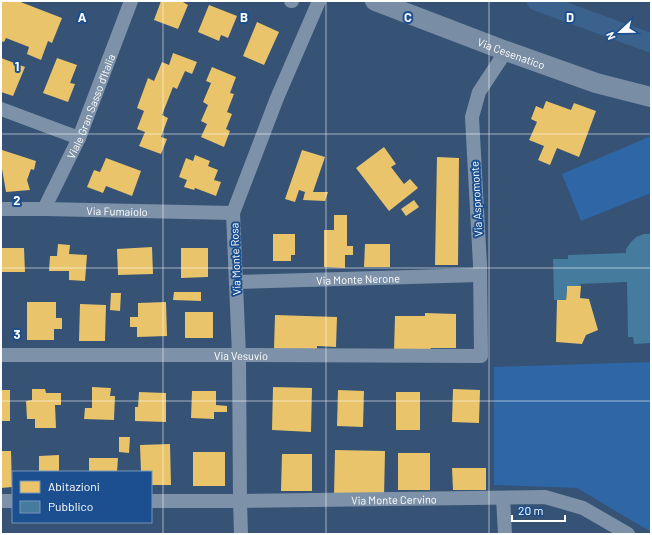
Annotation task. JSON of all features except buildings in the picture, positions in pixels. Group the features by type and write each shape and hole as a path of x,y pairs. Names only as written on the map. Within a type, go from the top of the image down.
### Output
{"main road":[{"name":"Via Cesenatico","path":"375,1 506,51 596,83 651,97"}],"street":[{"name":"Viale Gran Sasso d'Italia","path":"44,209 79,138 132,1"},
{"name":"Via Monte Rosa","path":"241,534 239,354 233,213 277,98 319,1"},
{"name":"Via Aspromonte","path":"481,356 480,276 472,117 479,92 506,51"},
{"path":"1,109 79,138"},
{"name":"Via Fumaiolo","path":"1,209 233,213"},
{"name":"Via Monte Nerone","path":"236,282 480,276"},
{"name":"Via Vesuvio","path":"1,355 239,354 481,356"},
{"name":"Via Monte Cervino","path":"152,501 545,497 583,508 628,534"},
{"path":"503,498 505,534"},
{"path":"1,501 12,501"}],"shaded area":[{"path":"651,136 651,193 581,221 562,174"},
{"path":"651,362 651,532 577,488 494,485 494,367"}],"waterway":[{"path":"536,1 651,43"}]}
